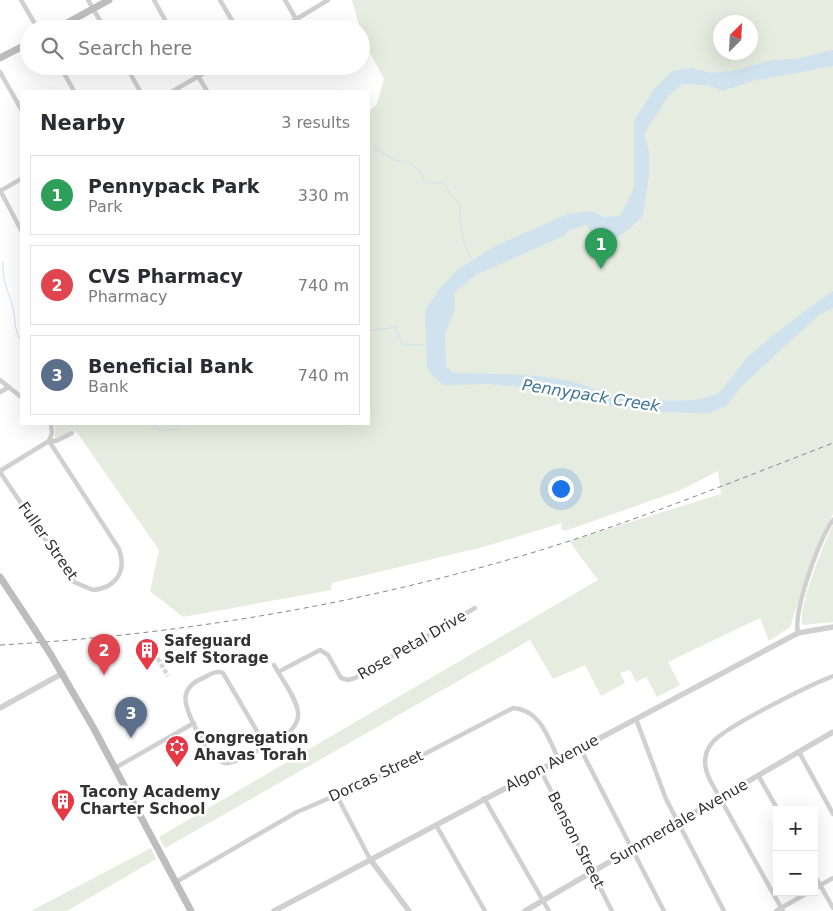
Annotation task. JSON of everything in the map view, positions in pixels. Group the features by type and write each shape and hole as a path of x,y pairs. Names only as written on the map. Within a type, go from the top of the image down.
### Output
{"main road":[{"path":"72,20 109,0"},
{"path":"0,58 20,48"},
{"path":"0,577 3,588 35,630 64,673 191,911"}],"street":[{"path":"22,0 33,20"},
{"path":"88,0 99,20"},
{"path":"154,0 165,20"},
{"path":"220,0 232,20"},
{"path":"285,0 296,19 328,0"},
{"path":"0,72 20,107"},
{"path":"65,75 73,90"},
{"path":"131,75 139,90"},
{"path":"175,90 198,76 206,90"},
{"path":"20,180 0,190 20,228"},
{"path":"0,380 20,396"},
{"path":"0,392 9,387"},
{"path":"49,441 52,432 51,425"},
{"path":"0,471 49,441 56,441 72,433"},
{"name":"Fuller Street","path":"0,471 74,582 84,588 102,589 115,581 120,575 122,562 119,549 49,441"},
{"path":"798,633 796,625 809,576 817,551 833,520"},
{"name":"Rose Petal Drive","path":"278,672 320,650 328,655 341,678 348,680 355,678 475,608"},
{"name":"Algon Avenue","path":"274,911 284,909 370,859 436,826 484,798 798,633 833,627"},
{"path":"265,745 226,677 219,672 193,683 187,690 184,702 212,755 224,763 236,762 291,730 295,726 298,712 274,665"},
{"path":"0,708 64,673"},
{"path":"803,896 780,910 707,774 704,763 706,752 712,742 729,729 833,676"},
{"name":"Dorcas Street","path":"176,882 297,812 388,773 513,708 523,709 534,715 559,760"},
{"path":"636,719 666,799 724,911"},
{"path":"115,768 194,723"},
{"name":"Summerdale Avenue","path":"525,911 833,732"},
{"path":"580,748 664,911"},
{"path":"799,752 833,814"},
{"name":"Benson Street","path":"540,769 612,911"},
{"path":"758,775 776,806"},
{"path":"337,796 370,859 405,910"},
{"path":"484,798 549,911"},
{"path":"436,826 485,911"},
{"path":"820,886 833,878"},
{"path":"818,882 833,908"}],"shaded area":[{"path":"352,0 833,0 833,514 818,543 790,627 769,641 760,618 668,662 680,685 657,697 646,677 636,682 630,670 620,673 625,683 601,696 585,665 553,679 530,640 165,848 159,837 598,580 569,541 721,494 718,471 681,490 565,531 561,529 562,523 483,547 332,583 331,590 183,617 150,591 159,550 78,434 73,430 55,439 55,425 370,425 370,110 377,104 384,79 370,53 370,20 358,20"},
{"path":"833,525 833,622 803,625 803,607 807,592"},
{"path":"151,848 156,859 67,911 31,911"}],"water":[{"name":"Pennypack Creek","path":"833,50 833,66 752,81 723,91 708,85 683,84 669,95 644,134 649,154 649,165 643,216 622,234 609,241 597,239 587,225 571,229 563,236 476,275 454,293 455,309 445,334 446,367 454,373 512,374 556,378 615,395 678,401 693,400 718,393 749,356 790,322 833,291 833,308 819,315 775,355 740,388 727,406 709,413 654,412 598,404 522,387 489,384 443,385 431,374 427,367 425,311 440,288 457,270 497,245 568,214 592,211 603,217 620,216 634,188 634,121 654,89 672,71 691,68 712,73 736,70 771,60 795,59"}],"waterway":[{"path":"374,145 377,150 394,160 408,162 419,170 425,182 445,184 450,194 459,203 463,239 472,259"},
{"path":"3,262 4,278 20,339"},
{"path":"370,331 396,327 402,344 427,345"},
{"path":"153,425 161,431 177,429 180,425"}],"tunnel":[{"path":"151,647 168,676"}],"railway":[{"path":"0,645 134,634 267,615 333,603 464,572 605,529 681,502 833,443"}],"place":[{"name":"Pennypack Park","path":"601,269"},
{"name":"Safeguard Self Storage","path":"147,671"},
{"name":"CVS Pharmacy","path":"104,675"},
{"name":"Beneficial Bank","path":"131,738"},
{"name":"Congregation Ahavas Torah","path":"177,768"},
{"name":"Tacony Academy Charter School","path":"63,822"}]}
